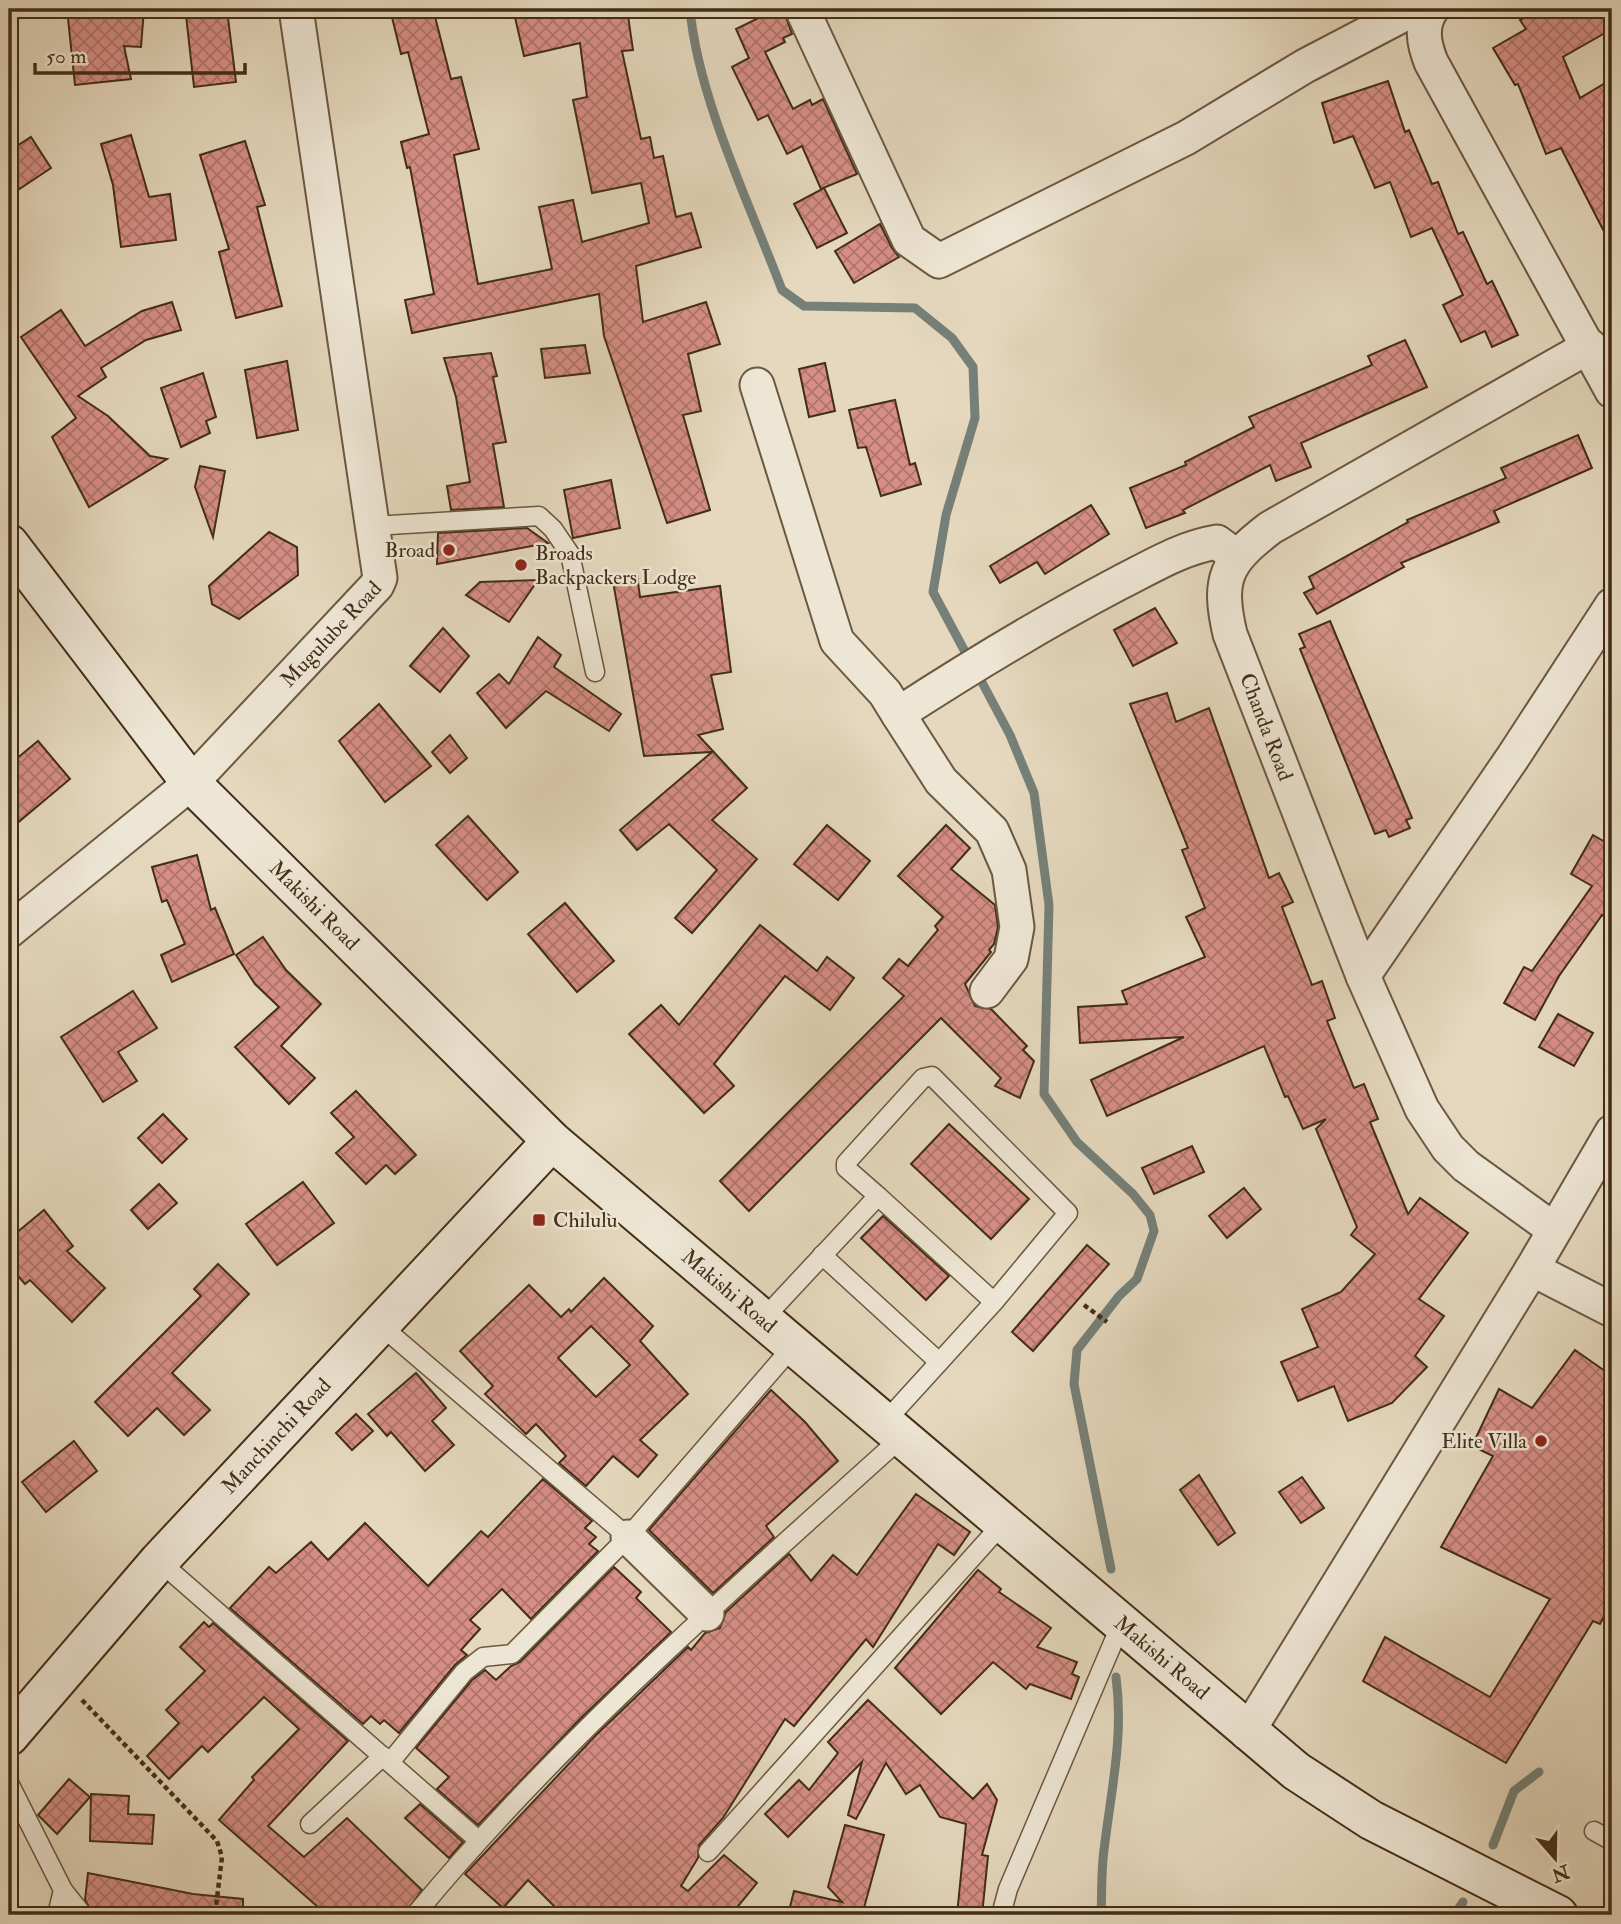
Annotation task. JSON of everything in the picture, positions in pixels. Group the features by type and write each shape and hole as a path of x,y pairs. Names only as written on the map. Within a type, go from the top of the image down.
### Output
{"main road":[{"name":"Makishi Road","path":"9,544 191,783 552,1141 1296,1771 1371,1820 1558,1915"},
{"name":"Manchinchi Road","path":"9,1735 159,1561 552,1141"}],"street":[{"name":"Mugulube Road","path":"9,931 191,783 377,585 379,569 373,526 296,9"},
{"path":"802,9 909,240 939,261 1186,138 1305,66 1414,9"},
{"path":"1432,9 1424,29 1425,46 1432,62 1590,346 1612,391"},
{"name":"Chanda Road","path":"1553,1230 1501,1194 1448,1148 1410,1086 1363,976 1230,634 1222,592 1226,575 1237,557 1270,528 1590,346"},
{"path":"757,385 837,641 885,693 941,780 992,831 1009,870 1017,927 1011,959 987,991"},
{"path":"898,714 969,668 1091,598 1191,546 1217,542 1237,557"},
{"path":"1363,976 1513,757 1612,605"},
{"path":"1247,1732 1532,1269 1612,1132"},
{"path":"1532,1269 1612,1310"},
{"path":"628,1537 707,1614"}],"lane":[{"path":"373,526 539,516 553,529 570,554 596,672"},
{"path":"415,1915 477,1839 892,1431 939,1362 993,1302 1068,1212 932,1076 923,1078 846,1164 846,1168 993,1302"},
{"path":"764,1318 878,1196"},
{"path":"822,1255 939,1362"},
{"path":"379,1324 628,1537"},
{"path":"310,1824 387,1759 464,1672 483,1657 512,1654 628,1537 794,1345"},
{"path":"708,1852 1004,1522"},
{"path":"159,1561 477,1839"},
{"path":"1001,1915 1008,1889 1121,1624"},
{"path":"9,1783 63,1890 83,1915"},
{"path":"1594,1831 1612,1841"},
{"path":"57,1915 63,1890"}],"path":[{"path":"1084,1305 1107,1322"},
{"path":"60,1677 217,1841 222,1857 215,1915"}],"building":[{"path":"67,9 144,9 141,47 124,46 131,79 75,85"},
{"path":"390,9 433,9 451,79 461,77 479,149 454,155 478,284 552,269 539,207 573,200 582,242 649,223 641,183 592,193 573,100 587,97 580,43 524,56 513,9 627,9 633,50 622,51 641,139 650,137 654,158 663,156 676,217 691,213 701,247 636,266 643,322 706,302 720,344 688,354 701,411 683,415 710,510 667,523 604,336 599,294 412,333 405,300 434,294 410,167 407,168 401,142 429,134 408,52 401,54"},
{"path":"777,9 783,9 792,34 783,38 785,42 765,52 793,109 810,100 812,105 823,99 857,174 821,189 802,146 787,154 768,115 758,120 732,67 749,58 736,29"},
{"path":"1541,9 1612,9 1612,29 1563,57 1580,98 1612,79 1612,247 1561,148 1546,154 1518,84 1515,85 1493,48 1526,29 1520,20"},
{"path":"227,10 236,82 194,87 186,15"},
{"path":"1388,81 1405,132 1409,130 1432,184 1438,182 1458,234 1463,232 1487,284 1492,281 1518,335 1492,347 1485,331 1461,342 1443,305 1463,295 1432,228 1411,237 1390,182 1375,188 1353,136 1334,143 1322,103"},
{"path":"131,135 149,197 170,194 176,240 121,247 113,185 101,144"},
{"path":"31,137 51,168 9,196 9,151"},
{"path":"245,141 265,205 257,207 282,306 236,318 219,252 229,249 200,155"},
{"path":"824,188 847,233 817,248 794,204"},
{"path":"880,224 899,257 854,283 835,251"},
{"path":"172,302 181,330 146,340 101,368 106,377 78,396 108,416 150,456 167,459 89,507 52,437 76,418 21,337 61,310 85,346 142,311"},
{"path":"1405,340 1427,387 1301,443 1311,467 1276,481 1270,465 1183,510 1185,513 1146,528 1130,488 1186,465 1185,462 1254,427 1249,417 1372,365 1368,356"},
{"path":"585,345 590,373 545,378 541,349"},
{"path":"491,353 506,442 493,444 504,507 451,510 447,486 470,482 456,397 444,358"},
{"path":"287,361 298,430 257,438 245,370"},
{"path":"825,363 835,411 809,417 799,369"},
{"path":"203,373 216,417 206,421 210,433 181,447 161,388"},
{"path":"895,400 910,465 915,463 921,484 881,496 866,447 858,448 849,410"},
{"path":"1578,435 1592,468 1494,511 1499,522 1401,563 1404,567 1317,614 1304,593 1314,588 1309,577 1408,522 1407,520 1506,478 1501,468"},
{"path":"200,466 225,471 213,537 195,487"},
{"path":"611,480 620,528 573,538 564,490"},
{"path":"1091,505 1109,534 1045,574 1037,562 1000,583 990,566"},
{"path":"527,528 548,543 437,564 438,533"},
{"path":"269,532 297,547 298,575 239,619 212,604 209,586"},
{"path":"637,575 640,597 720,586 731,672 711,675 723,729 698,735 747,788 712,820 757,859 692,933 675,918 717,870 669,824 637,850 620,830 712,752 644,756 612,576"},
{"path":"538,580 509,622 466,595 480,582"},
{"path":"1155,608 1177,643 1133,666 1114,630"},
{"path":"1330,621 1412,818 1406,820 1410,828 1389,837 1386,830 1375,834 1300,649 1305,647 1299,634"},
{"path":"443,628 469,656 440,692 410,666"},
{"path":"538,637 561,655 554,667 621,714 609,731 546,691 506,728 477,693 499,674 509,684"},
{"path":"1167,693 1176,722 1209,708 1269,878 1279,873 1293,902 1282,907 1312,985 1322,981 1335,1018 1327,1021 1354,1088 1364,1084 1378,1119 1370,1122 1408,1214 1420,1198 1468,1233 1419,1299 1444,1316 1415,1356 1427,1367 1392,1403 1348,1421 1334,1386 1298,1401 1281,1362 1318,1347 1302,1309 1341,1292 1375,1254 1351,1235 1357,1227 1316,1129 1326,1119 1303,1129 1288,1096 1285,1097 1264,1046 1107,1116 1091,1080 1184,1037 1080,1043 1078,1007 1127,1004 1122,991 1205,957 1186,917 1205,908 1182,850 1188,848 1130,704"},
{"path":"379,704 431,766 385,802 339,741"},
{"path":"450,735 467,758 450,773 432,752"},
{"path":"38,741 70,779 9,830 9,765"},
{"path":"468,816 518,872 487,900 436,845"},
{"path":"827,825 870,861 838,900 794,864"},
{"path":"946,825 970,848 951,869 995,905 998,927 994,944 989,950 991,952 965,984 975,1006 991,1009 1027,1046 1023,1050 1034,1061 1020,1098 995,1086 1001,1078 941,1018 749,1211 720,1181 904,996 883,978 899,959 908,966 938,930 935,926 943,917 898,876"},
{"path":"1593,835 1612,846 1612,920 1602,915 1559,976 1535,1020 1504,1003 1524,967 1532,971 1592,886 1571,874"},
{"path":"197,855 211,910 215,908 234,954 172,982 161,955 185,944 167,900 162,902 152,867"},
{"path":"565,903 614,961 577,992 528,934"},
{"path":"760,925 817,971 827,957 854,978 830,1010 785,976 714,1064 734,1086 704,1113 629,1034 661,1005 679,1025"},
{"path":"263,937 286,970 321,1004 281,1046 315,1078 289,1104 235,1047 279,1007 255,984 236,955"},
{"path":"133,991 157,1028 118,1052 137,1081 103,1102 61,1037"},
{"path":"1558,1014 1593,1033 1574,1066 1539,1047"},
{"path":"356,1091 416,1155 395,1174 386,1165 366,1184 336,1153 354,1137 331,1113"},
{"path":"163,1114 187,1139 162,1163 138,1138"},
{"path":"949,1124 1029,1199 991,1239 911,1164"},
{"path":"1192,1146 1204,1172 1154,1194 1142,1168"},
{"path":"303,1182 334,1223 277,1265 246,1224"},
{"path":"159,1184 177,1203 148,1229 131,1210"},
{"path":"1244,1188 1261,1209 1227,1238 1209,1216"},
{"path":"44,1210 73,1246 67,1251 105,1288 72,1322 30,1280 25,1284 19,1277 9,1285 9,1239"},
{"path":"883,1216 949,1276 926,1300 861,1238"},
{"path":"1087,1245 1109,1264 1033,1351 1012,1332"},
{"path":"218,1264 249,1294 172,1373 210,1410 184,1435 157,1408 128,1436 95,1402 201,1296 194,1289"},
{"path":"604,1278 653,1326 640,1341 688,1394 640,1440 657,1455 638,1477 613,1456 586,1486 559,1463 566,1456 536,1424 526,1434 485,1394 493,1386 460,1351 529,1285 561,1317 569,1309 571,1312","holes":["591,1326 630,1365 596,1397 558,1358"]},
{"path":"1575,1350 1612,1376 1612,1602 1600,1624 1593,1621 1506,1763 1363,1681 1385,1637 1490,1697 1550,1599 1441,1547 1493,1456 1472,1446 1499,1389 1532,1408"},
{"path":"416,1373 446,1408 432,1421 454,1445 425,1471 391,1432 387,1436 368,1414"},
{"path":"771,1390 805,1422 838,1461 766,1526 774,1537 713,1593 649,1530"},
{"path":"356,1414 373,1431 352,1450 336,1433"},
{"path":"74,1441 97,1471 46,1512 22,1482"},
{"path":"1199,1475 1235,1533 1218,1545 1180,1490"},
{"path":"1302,1477 1324,1508 1301,1523 1279,1492"},
{"path":"543,1479 592,1521 585,1528 596,1537 589,1544 598,1551 531,1619 502,1589 470,1620 480,1629 461,1650 467,1655 455,1665 399,1733 384,1720 380,1724 371,1716 363,1724 230,1608 269,1567 276,1573 311,1542 328,1560 365,1523 428,1586 481,1531 488,1537"},
{"path":"916,1494 970,1532 954,1555 938,1544 873,1647 866,1639 794,1726 785,1719 723,1818 699,1845 698,1858 681,1886 688,1891 724,1855 757,1883 731,1915 552,1915 555,1907 528,1880 503,1908 465,1874 596,1735 688,1647 691,1650 705,1633 720,1628 726,1612 789,1554 811,1581 833,1555 857,1575"},
{"path":"614,1567 641,1592 636,1598 671,1632 580,1719 478,1825 437,1789 449,1777 416,1748 472,1680 485,1670 496,1680 511,1666 520,1662"},
{"path":"978,1570 1001,1589 999,1592 1051,1628 1037,1647 1077,1662 1072,1674 1079,1677 1071,1699 1030,1684 1026,1689 993,1662 941,1714 895,1668"},
{"path":"204,1622 209,1627 213,1623 348,1741 268,1826 304,1857 347,1818 422,1890 404,1915 327,1915 219,1820 254,1780 252,1777 299,1729 264,1697 208,1752 202,1746 169,1779 147,1756 179,1723 166,1710 205,1671 180,1647"},
{"path":"868,1700 973,1799 987,1784 997,1800 982,1855 988,1856 982,1915 957,1915 966,1824 940,1817 920,1785 906,1794 886,1763 856,1819 848,1815 862,1762 788,1837 765,1814 799,1780 809,1790 838,1753 828,1742"},
{"path":"69,1779 90,1797 57,1834 38,1815"},
{"path":"91,1794 129,1796 128,1814 154,1815 152,1844 90,1841"},
{"path":"420,1804 463,1842 449,1858 405,1818"},
{"path":"845,1825 884,1835 862,1915 788,1915 794,1891 842,1902 828,1887"},
{"path":"88,1873 193,1894 243,1899 243,1915 94,1915 85,1900"}],"waterway":[{"path":"690,9 695,43 714,115 782,290 804,306 915,308 952,338 973,367 975,418 946,515 933,592 970,661"},
{"path":"977,673 1010,735 1034,793 1049,905 1044,1094 1077,1142 1133,1194 1150,1215 1154,1231 1137,1279 1119,1296 1077,1350 1074,1384 1111,1569"},
{"path":"1101,1915 1103,1858 1118,1742 1116,1677"},
{"path":"1493,1845 1514,1791 1539,1772"},
{"path":"1454,1915 1463,1902"}],"place":[{"name":"Broad","path":"449,550"},
{"name":"Broads Backpackers Lodge","path":"521,565"},
{"name":"Chilulu","path":"539,1220"},
{"name":"Elite Villa","path":"1541,1441"}]}
